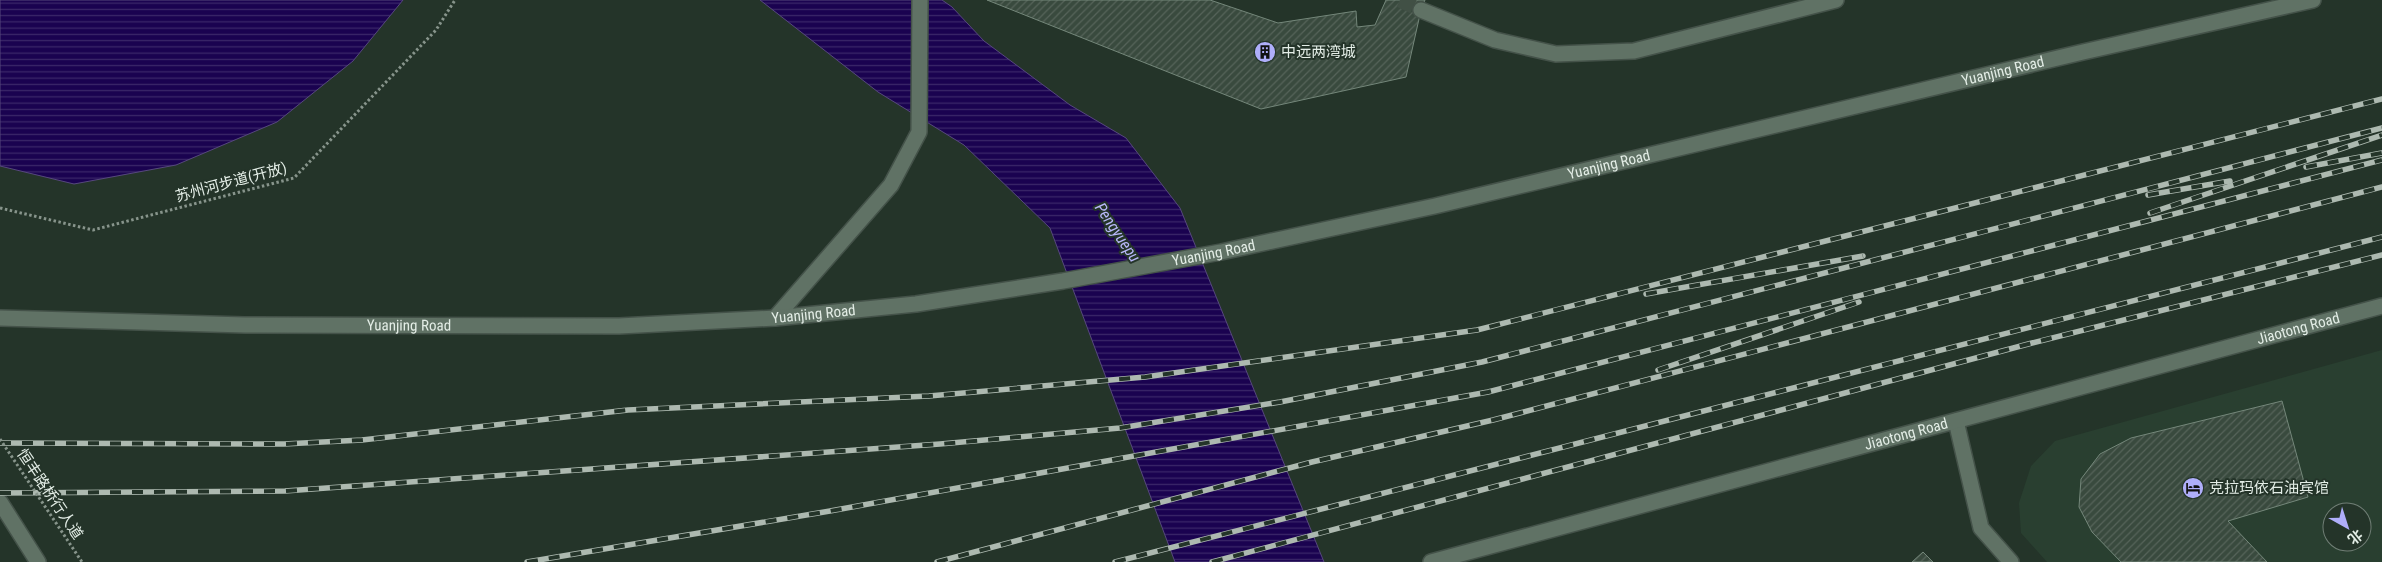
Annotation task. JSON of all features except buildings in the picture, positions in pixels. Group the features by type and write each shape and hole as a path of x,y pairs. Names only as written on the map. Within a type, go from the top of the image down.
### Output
{"street":[{"path":"775,318 891,185 919,132 920,0"},
{"path":"1421,10 1494,40 1556,54 1634,51 1836,0"},
{"name":"Yuanjing Road","path":"0,318 245,325 609,326 775,318 916,304 1063,281 1221,252 1435,206 2313,0"},
{"name":"Jiaotong Road","path":"1431,562 2382,306"},
{"path":"1956,421 1982,528 2010,562"},
{"path":"0,502 38,562"}],"path":[{"name":"苏州河步道(开放)","path":"0,208 93,230 294,178 436,30 455,0"},
{"name":"恒丰路桥行人道","path":"0,439 82,562"}],"shaded area":[{"path":"2382,350 2382,562 2047,562 2021,533 2019,503 2031,466 2055,441"}],"water":[{"path":"0,0 403,0 353,61 277,122 176,165 74,184 0,166"},
{"name":"Pengyuepu","path":"760,0 942,0 952,7 984,41 1070,105 1126,138 1180,208 1324,562 1175,562 1050,228 964,145 878,92"}],"tunnel":[{"path":"1400,0 1421,10"}],"railway":[{"path":"0,443 284,444 362,440 628,410 929,396 1145,377 1477,330 2382,99"},
{"path":"0,493 285,491 940,444 1120,428 1280,402 1482,362 2382,128"},
{"path":"2150,213 2382,135"},
{"path":"2306,167 2382,153"},
{"path":"527,562 830,511 1488,392 2382,160"},
{"path":"2148,195 2230,181"},
{"path":"937,562 1312,462 1493,420 2382,187"},
{"path":"1115,562 2382,237"},
{"path":"1212,562 2032,343 2382,255"},
{"path":"1646,294 1863,256"},
{"path":"1658,370 1859,302"}],"place":[{"name":"中远两湾城","path":"1265,52"},
{"name":"克拉玛依石油宾馆","path":"2193,488"}]}
